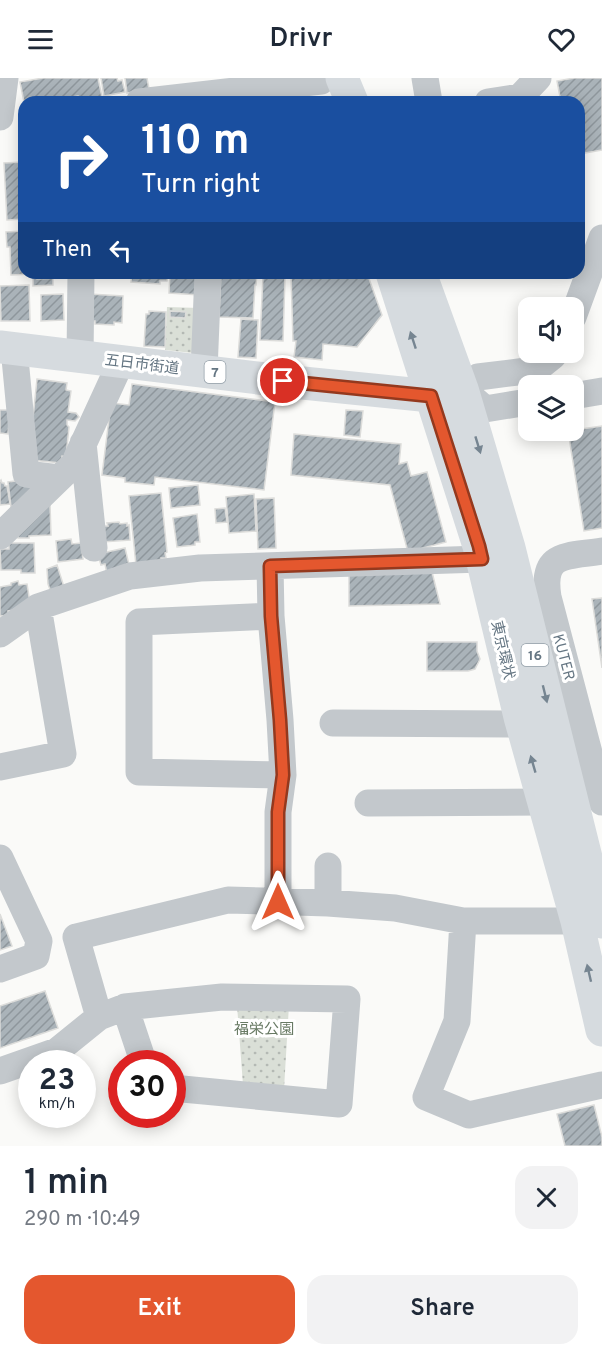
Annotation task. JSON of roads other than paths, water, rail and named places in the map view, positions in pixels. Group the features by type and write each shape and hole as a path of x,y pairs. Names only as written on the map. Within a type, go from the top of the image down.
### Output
{"main road":[{"path":"328,85 344,96"},
{"name":"東京環状","path":"395,279 446,393 509,548 590,922 602,1030"},
{"name":"東京環状","path":"421,279 479,546 521,724 544,802 590,922"},
{"name":"五日市街道","path":"7,348 283,381 446,393"}],"street":[{"path":"0,117 3,78"},
{"path":"424,78 428,96"},
{"path":"521,96 538,78"},
{"path":"206,96 328,85"},
{"path":"580,297 602,238"},
{"path":"80,357 81,279"},
{"path":"204,371 208,279"},
{"path":"7,348 26,474 59,478"},
{"path":"0,536 74,464 121,362"},
{"path":"446,393 478,377 526,371 544,363"},
{"path":"584,394 602,391"},
{"path":"446,393 485,409 518,404"},
{"path":"83,443 94,549"},
{"name":"KUTER","path":"602,551 553,561 548,570 546,584 602,802"},
{"path":"0,634 38,607 130,576 201,568 482,559"},
{"path":"270,566 271,616 283,775 278,812 278,902"},
{"path":"0,767 63,754 38,607"},
{"path":"271,616 139,622 139,772 283,775"},
{"path":"333,723 521,724"},
{"path":"368,804 544,802"},
{"path":"0,858 39,941 36,956 0,969"},
{"path":"328,866 328,903"},
{"path":"99,1017 76,937 228,900 395,908 463,921 590,922"},
{"path":"463,921 457,1021 426,1097 469,1115 602,1085"},
{"path":"0,1071 57,1051 99,1017 125,1007 222,997 347,999 339,1104 186,1089"},
{"path":"125,1007 139,1050"}],"park label":[{"name":"福栄公園","path":"264,1029"}]}
